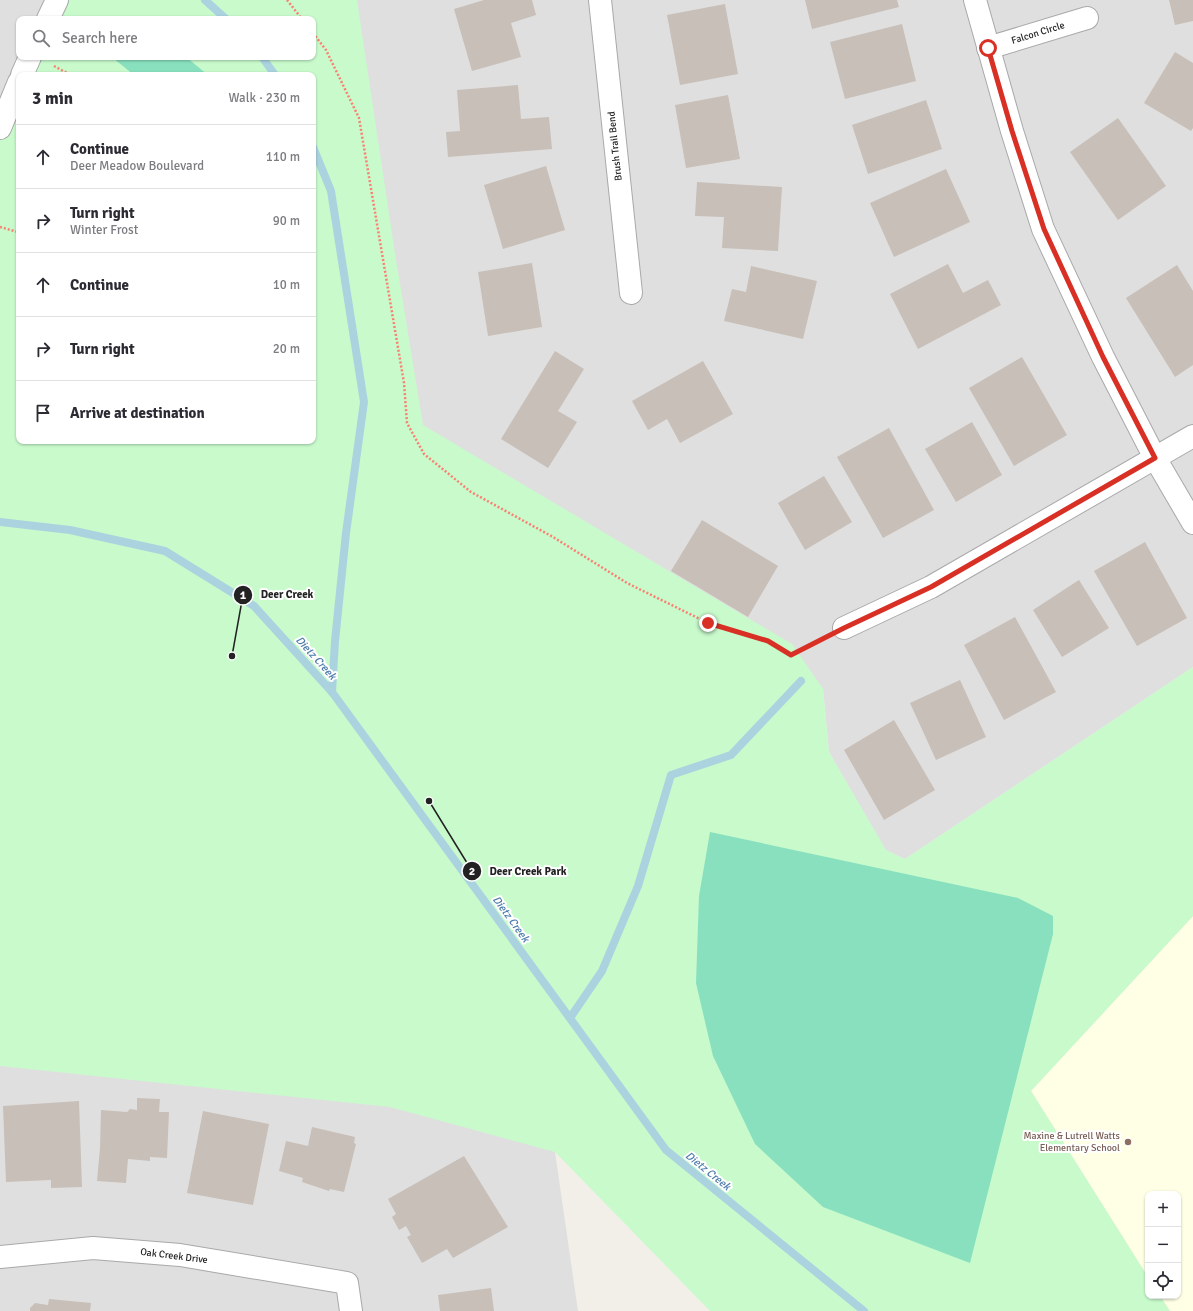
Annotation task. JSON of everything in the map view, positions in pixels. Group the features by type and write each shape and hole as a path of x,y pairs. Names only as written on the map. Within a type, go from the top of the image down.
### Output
{"street":[{"path":"49,16 57,0"},
{"name":"Brush Trail Bend","path":"600,0 631,293"},
{"path":"975,0 1012,131 1044,229 1103,357 1155,458 1193,523"},
{"name":"Falcon Circle","path":"988,48 1087,18"},
{"path":"23,72 29,60"},
{"path":"0,128 16,89"},
{"path":"844,628 931,587 1193,436"},
{"name":"Oak Creek Drive","path":"0,1257 93,1248 180,1255 347,1283 351,1311"}],"path":[{"path":"288,0 300,16"},
{"path":"316,37 326,50 359,118 404,383 407,422 424,454 471,492 554,537 627,582 708,623 768,641 791,655 844,628"},
{"path":"0,227 16,231"}],"shaded area":[{"path":"0,0 1193,0 1193,667 905,859 885,850 829,752 823,689 555,1152 578,1311 0,1311"},
{"name":"Maxine & Lutrell Watts Elementary School","path":"1193,916 1193,1311 1170,1311 1162,1299 1181,1299 1181,1191 1145,1191 1145,1272 1031,1091"}],"green space":[{"path":"57,0 357,0 394,247 423,425 792,644 823,689 829,752 886,850 905,859 1193,667 1193,916 1031,1091 1145,1272 1145,1299 1162,1299 1170,1311 710,1311 555,1152 390,1107 0,1066 0,128 16,90 16,444 316,444 316,72 23,72 29,60 316,60 316,16 49,16"},
{"path":"115,60 190,60 204,72 130,72"},
{"path":"710,832 1018,898 1053,916 1053,934 970,1263 823,1207 755,1144 713,1056 696,983 699,896"}],"building":[{"path":"484,0 532,0 536,15 511,23 521,57 472,71 454,9"},
{"path":"805,0 897,0 899,7 812,29"},
{"path":"1169,0 1193,0 1193,21 1175,25"},
{"path":"725,4 738,74 680,85 667,15"},
{"path":"902,24 916,81 845,99 830,42"},
{"path":"1175,52 1193,63 1193,128 1191,131 1144,103"},
{"path":"518,85 521,119 549,117 552,149 448,157 446,132 460,131 457,90"},
{"path":"728,95 740,159 686,168 675,105"},
{"path":"926,100 942,149 868,174 852,125"},
{"path":"1118,118 1166,186 1118,220 1070,152"},
{"path":"546,166 565,230 503,249 484,185"},
{"path":"946,169 970,222 894,257 870,203"},
{"path":"697,182 782,187 778,251 722,248 724,217 695,216"},
{"path":"532,263 542,327 488,336 478,272"},
{"path":"948,264 963,293 988,280 1001,305 918,349 890,294"},
{"path":"1177,265 1193,291 1193,365 1175,377 1126,298"},
{"path":"751,266 817,281 803,339 724,321 732,289 746,292"},
{"path":"555,351 584,369 558,411 577,422 548,468 501,439"},
{"path":"1022,357 1067,435 1014,466 969,388"},
{"path":"703,361 733,414 680,443 667,419 648,430 632,401"},
{"path":"972,422 1002,475 956,502 925,449"},
{"path":"889,428 934,510 883,538 837,457"},
{"path":"824,476 852,522 805,550 778,503"},
{"path":"702,520 778,566 748,617 671,571"},
{"path":"1145,542 1187,618 1137,646 1094,571"},
{"path":"1079,580 1109,628 1062,657 1033,610"},
{"path":"1015,617 1056,692 1004,720 964,645"},
{"path":"960,680 986,737 936,760 910,703"},
{"path":"894,720 935,790 884,820 844,750"},
{"path":"137,1098 160,1099 159,1112 169,1112 167,1158 150,1157 150,1161 128,1159 126,1183 97,1181 101,1110 127,1112 130,1109 137,1110"},
{"path":"79,1101 82,1187 51,1188 51,1180 6,1182 3,1106"},
{"path":"203,1111 269,1124 253,1205 187,1193"},
{"path":"312,1127 355,1137 354,1143 356,1144 344,1192 330,1189 329,1191 302,1182 303,1178 279,1171 286,1141 308,1146"},
{"path":"464,1156 508,1227 453,1258 447,1249 422,1263 407,1237 411,1235 406,1226 399,1230 392,1217 396,1214 388,1199"},
{"path":"491,1288 494,1311 440,1311 438,1295"},
{"path":"49,1299 91,1303 90,1311 30,1311 30,1308 35,1303 48,1305"}],"waterway":[{"path":"205,0 223,16"},
{"path":"264,60 273,72"},
{"path":"316,154 331,191 364,402 346,533 335,641 332,692"},
{"name":"Dietz Creek","path":"0,522 70,530 165,551 254,606 332,692 666,1150 864,1311"},
{"path":"570,1018 602,971 638,886 671,775 731,755 801,681"}],"place":[{"name":"Deer Creek","path":"232,656"},
{"name":"Deer Creek Park","path":"429,801"},
{"name":"Maxine & Lutrell Watts Elementary School","path":"1128,1142"}],"route":[{"path":"708,623 768,641 791,655 931,587 1155,458 1103,357 1044,229 1012,131 988,48"}]}
